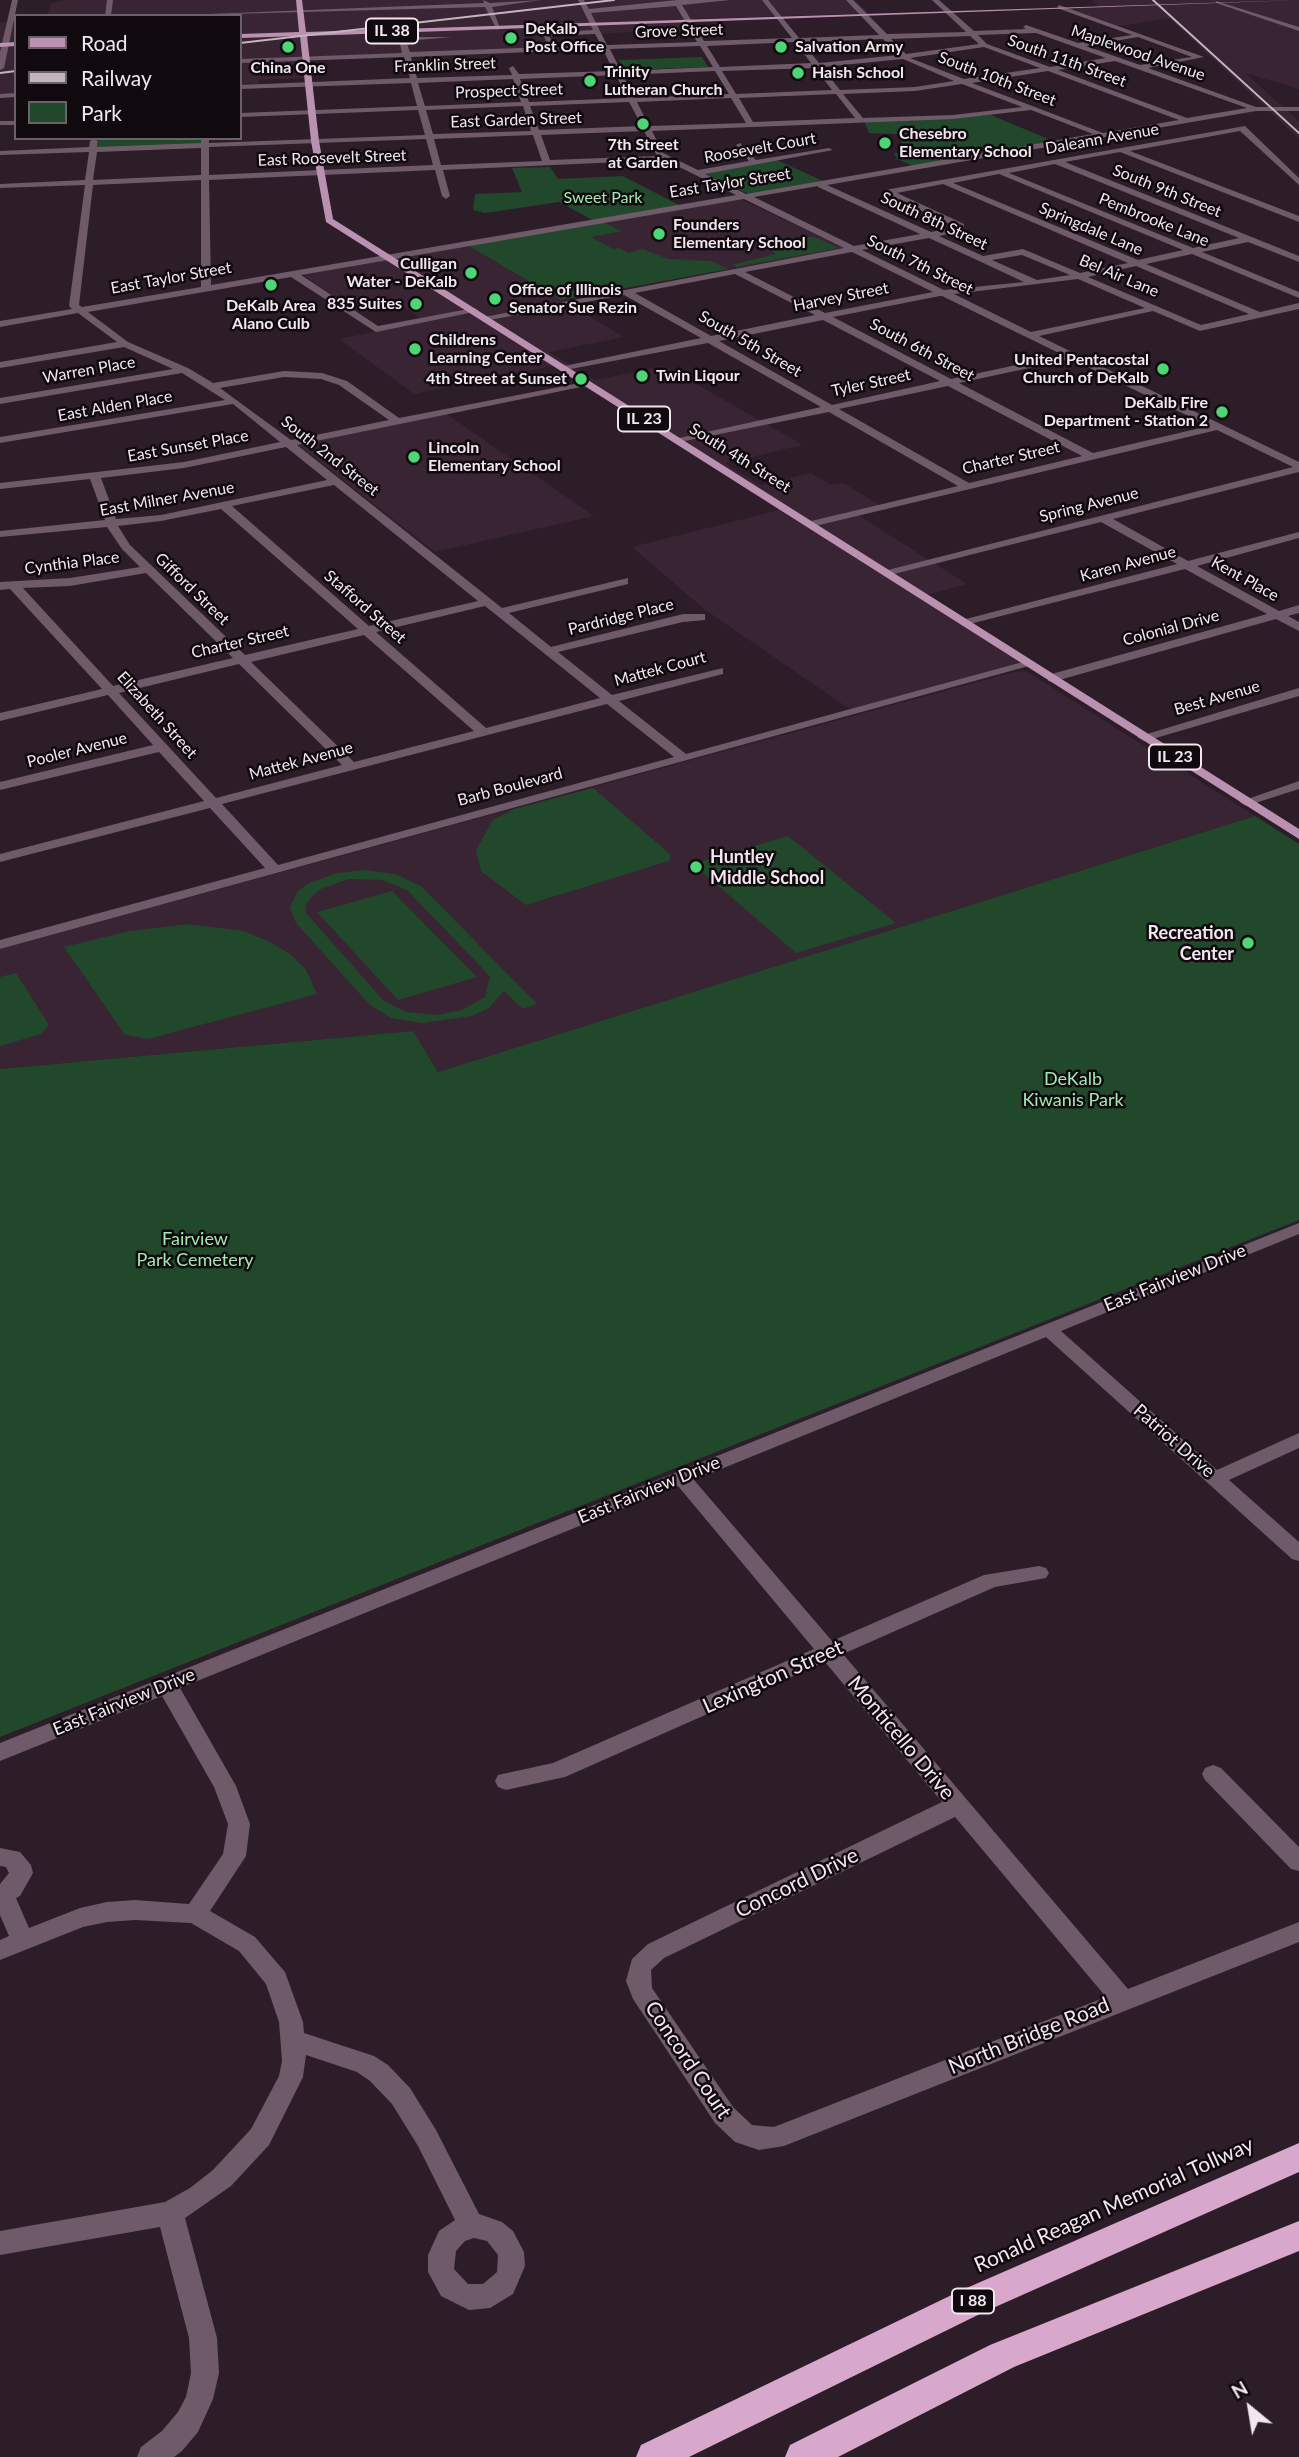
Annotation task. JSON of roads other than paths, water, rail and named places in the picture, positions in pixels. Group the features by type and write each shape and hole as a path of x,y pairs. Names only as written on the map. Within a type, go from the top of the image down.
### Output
{"highway":[{"name":"Ronald Reagan Memorial Tollway","path":"653,2457 973,2301 1299,2157"},
{"path":"802,2457 1002,2356 1299,2236"}],"main road":[{"name":"IL 23","path":"299,0 300,11"},
{"path":"595,28 687,21 1299,0"},
{"name":"South 4th Street","path":"300,11 327,218 1299,835"},
{"name":"IL 38","path":"242,36 401,35 497,27 571,29"}],"street":[{"path":"228,14 538,0"},
{"path":"581,0 630,100 658,153 664,159"},
{"path":"586,10 727,0"},
{"path":"765,0 860,120"},
{"name":"South 10th Street","path":"849,0 905,57 1135,147"},
{"name":"South 11th Street","path":"935,0 985,45 1046,70 1187,120"},
{"path":"1214,1 1299,30"},
{"path":"487,2 497,27"},
{"path":"677,2 751,125"},
{"path":"204,4 204,14"},
{"path":"1059,7 1200,57 1138,67"},
{"path":"0,21 14,20 12,33 2,48 0,68"},
{"name":"Maplewood Avenue","path":"1012,20 1035,32 1256,109"},
{"path":"552,50 545,34 595,28"},
{"name":"Grove Street","path":"242,61 1035,32"},
{"path":"446,196 401,35 449,37"},
{"path":"1075,46 1138,36"},
{"name":"Franklin Street","path":"242,87 819,65 905,57 985,45"},
{"path":"507,51 547,164"},
{"name":"Prospect Street","path":"242,115 915,89 1114,59"},
{"name":"East Garden Street","path":"0,153 205,142 315,141 983,115 1032,107"},
{"name":"East Taylor Street","path":"0,324 669,208 746,198 1187,120 1256,109 1299,109"},
{"name":"Daleann Avenue","path":"906,201 888,192 1242,128 1299,183"},
{"path":"79,310 74,306 94,140"},
{"path":"205,142 206,288"},
{"path":"740,145 754,163"},
{"name":"South 9th Street","path":"1024,149 1299,259"},
{"name":"Roosevelt Court","path":"696,173 829,150"},
{"path":"1121,150 1299,219"},
{"name":"East Roosevelt Street","path":"0,186 664,159"},
{"name":"South 7th Street","path":"664,159 1299,468"},
{"name":"Springdale Lane","path":"914,169 1259,315"},
{"name":"Pembrooke Lane","path":"998,171 1299,295"},
{"name":"South 8th Street","path":"821,185 1035,284"},
{"path":"293,274 376,329 625,291 960,229 961,226 906,201 871,208"},
{"name":"Harvey Street","path":"564,369 940,293 1035,284 1248,239"},
{"name":"Bel Air Lane","path":"982,259 1016,251 1027,253 1200,328 1259,315"},
{"name":"South 6th Street","path":"737,271 1092,457"},
{"name":"South 5th Street","path":"625,291 968,486"},
{"path":"1259,315 1299,306"},
{"path":"1029,335 1156,308"},
{"name":"South 2nd Street","path":"79,310 125,344 184,370 235,401 683,758"},
{"path":"0,365 125,344"},
{"name":"Tyler Street","path":"679,441 1070,356"},
{"name":"Warren Place","path":"0,401 184,370"},
{"path":"213,386 284,374 322,376 343,383 397,421"},
{"name":"East Sunset Place","path":"0,486 95,477 184,464 586,383"},
{"name":"East Alden Place","path":"0,440 235,401"},
{"name":"Charter Street","path":"811,524 1218,427"},
{"name":"Spring Avenue","path":"886,572 1299,468"},
{"name":"Gifford Street","path":"95,477 112,525 126,547 351,766"},
{"name":"East Milner Avenue","path":"0,534 112,525 225,506 337,481"},
{"name":"Stafford Street","path":"225,506 484,733"},
{"name":"Kent Place","path":"1103,518 1299,627"},
{"name":"Karen Avenue","path":"966,623 1299,535"},
{"name":"Cynthia Place","path":"7,586 91,579 148,569"},
{"path":"500,612 624,582"},
{"name":"Elizabeth Street","path":"7,586 112,690 275,870"},
{"name":"Charter Street","path":"0,717 487,602"},
{"name":"Colonial Drive","path":"1052,678 1299,610"},
{"name":"Pardridge Place","path":"549,651 683,618 701,617"},
{"name":"Barb Boulevard","path":"0,945 1030,664"},
{"name":"Mattek Court","path":"611,700 719,671"},
{"name":"Best Avenue","path":"1144,737 1299,692"},
{"name":"Mattek Avenue","path":"0,858 611,700"},
{"name":"Pooler Avenue","path":"0,786 161,747"},
{"path":"1246,802 1299,785"},
{"name":"East Fairview Drive","path":"0,1752 1299,1228"},
{"name":"Patriot Drive","path":"1048,1329 1299,1554"},
{"path":"1216,1478 1299,1440"},
{"name":"Monticello Drive","path":"680,1476 1122,1999"},
{"name":"Lexington Street","path":"506,1781 557,1771 991,1580 1039,1573"},
{"path":"167,1685 226,1786 239,1824 234,1856 195,1914"},
{"path":"1213,1774 1299,1862"},
{"name":"Concord Drive","path":"640,1966 656,1951 958,1805"},
{"path":"0,1857 12,1859 19,1865 21,1873 18,1882 1,1894 23,1940"},
{"path":"0,1950 80,1918 107,1912 135,1910 195,1914 247,1944 264,1961 284,1992 293,2040 291,2077 260,2137 222,2178 170,2213 0,2243"},
{"name":"North Bridge Road","path":"759,2139 775,2138 1122,1999 1299,1932"},
{"name":"Concord Court","path":"640,1966 638,1981 642,1992 724,2115 744,2134 759,2139"},
{"path":"293,2040 365,2064 394,2088 427,2138 472,2227"},
{"path":"151,2457 172,2441 188,2422 199,2399 205,2373 203,2338 170,2213"}],"railway":[{"path":"242,43 614,0"},
{"path":"1153,0 1299,133"},
{"path":"0,73 14,71"}],"place":[{"name":"DeKalb Post Office","path":"511,38"},
{"name":"China One","path":"288,47"},
{"name":"Salvation Army","path":"781,47"},
{"name":"Haish School","path":"798,73"},
{"name":"Trinity Lutheran Church","path":"590,81"},
{"name":"7th Street at Garden","path":"643,124"},
{"name":"Chesebro Elementary School","path":"885,143"},
{"name":"Founders Elementary School","path":"659,234"},
{"name":"Culligan Water - DeKalb","path":"471,273"},
{"name":"DeKalb Area Alano Culb","path":"271,285"},
{"name":"Office of Illinois Senator Sue Rezin","path":"495,299"},
{"name":"835 Suites","path":"416,304"},
{"name":"Childrens Learning Center","path":"415,349"},
{"name":"United Pentacostal Church of DeKalb","path":"1163,369"},
{"name":"Twin Liqour","path":"642,376"},
{"name":"4th Street at Sunset","path":"581,379"},
{"name":"DeKalb Fire Department - Station 2","path":"1222,412"},
{"name":"Lincoln Elementary School","path":"414,457"},
{"name":"Huntley Middle School","path":"696,867"},
{"name":"Recreation Center","path":"1248,943"}],"park label":[{"name":"Sweet Park","path":"603,198"},
{"name":"DeKalb Kiwanis Park","path":"1073,1089"},
{"name":"Fairview Park Cemetery","path":"195,1249"}]}
